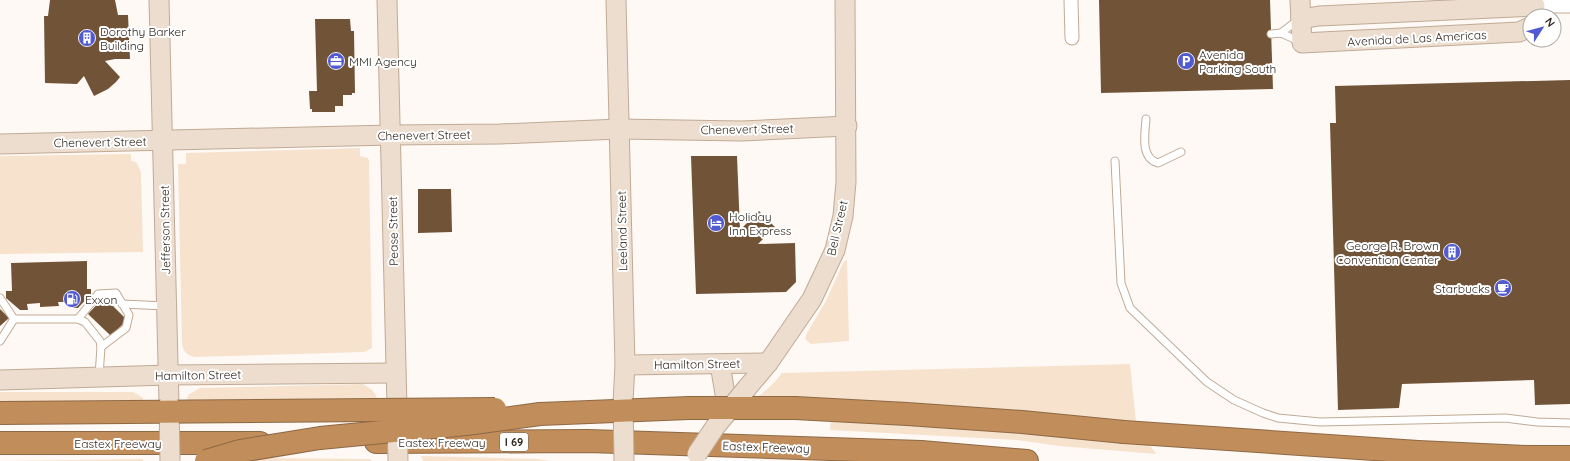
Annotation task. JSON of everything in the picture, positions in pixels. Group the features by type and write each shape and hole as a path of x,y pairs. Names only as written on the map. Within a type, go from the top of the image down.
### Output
{"highway":[{"path":"206,461 240,451 320,438 466,424 540,414 688,408 795,408 1022,422 1124,432 1441,453 1527,457 1570,457"},
{"path":"0,413 487,409 540,414"},
{"name":"Eastex Freeway","path":"0,444 588,442 921,452 1027,461"}],"street":[{"name":"Jefferson Street","path":"159,0 170,461"},
{"name":"Pease Street","path":"387,0 398,461"},
{"name":"Leeland Street","path":"616,0 625,365 623,402 624,461"},
{"name":"Bell Street","path":"692,461 728,412 768,363 812,299 835,250 843,216 846,182 847,126 845,0"},
{"path":"1071,0 1072,38"},
{"path":"1300,0 1302,43"},
{"path":"1301,19 1319,16 1505,4 1535,7 1570,6"},
{"path":"1505,4 1506,33"},
{"name":"Avenida de Las Americas","path":"1302,43 1506,33 1522,31"},
{"name":"Chenevert Street","path":"0,144 500,134 619,129 716,131 847,126"},
{"name":"Hamilton Street","path":"625,365 768,363"},
{"path":"720,364 728,412"},
{"name":"Hamilton Street","path":"0,380 99,377 396,373"}],"lane":[{"path":"1271,34 1281,33 1301,19"},
{"path":"1281,33 1302,43"},
{"path":"1146,119 1145,146 1147,155 1152,161 1158,163 1181,152"},
{"path":"1115,161 1121,283 1130,308 1207,382 1234,400 1278,418 1320,422 1505,418 1537,422 1570,423"},
{"path":"78,319 98,294 116,293 129,315 126,328 101,347"},
{"path":"0,298 14,319"},
{"path":"122,304 167,306"},
{"path":"14,319 78,319 85,322 100,341 99,377"},
{"path":"0,341 14,319"}],"shaded area":[{"path":"360,148 360,156 368,158 369,161 372,348 364,352 195,357 187,354 182,343 178,164 186,164 186,153"},
{"path":"131,154 131,161 136,162 141,172 143,252 0,254 0,156"},
{"path":"847,260 849,341 811,344 805,339 807,333 826,301 844,261"},
{"path":"1130,364 1136,422 864,401 759,396 773,384 782,373"},
{"path":"363,384 372,390 377,399 187,401 188,395 200,388"},
{"path":"0,392 133,392 143,398 143,401 0,402"},
{"path":"831,417 1146,439 1156,454 1059,446 1017,440 830,430"},
{"path":"421,456 537,459 550,461 423,461"},
{"path":"255,458 371,459 371,461 237,461"},
{"path":"143,459 143,461 0,461"}],"building":[{"name":"Dorothy Barker Building","path":"50,0 115,0 118,15 128,15 130,59 105,61 120,77 108,89 94,96 84,76 77,84 45,83 44,16 48,16"},
{"name":"Avenida Parking South","path":"1099,0 1270,0 1273,89 1101,93"},
{"name":"MMI Agency","path":"315,19 350,19 351,31 354,31 355,93 352,93 352,95 343,95 343,106 335,106 335,112 312,112 312,109 310,109 309,91 317,91"},
{"name":"George R. Brown Convention Center","path":"1570,80 1570,404 1535,405 1534,380 1402,384 1399,408 1338,410 1330,123 1336,123 1335,86"},
{"name":"Holiday Inn Express","path":"691,156 737,156 740,230 759,211 775,227 758,244 795,243 796,282 786,292 696,294"},
{"path":"418,189 451,189 452,232 418,233"},
{"path":"87,261 87,289 91,289 91,294 78,308 72,308 72,302 58,302 59,306 40,307 40,303 27,304 28,310 20,310 6,298 6,291 12,291 11,263"},
{"path":"104,297 127,320 111,336 88,314"},
{"path":"0,309 9,318 0,326"}],"place":[{"name":"Dorothy Barker Building","path":"87,38"},
{"name":"MMI Agency","path":"336,61"},
{"name":"Avenida Parking South","path":"1186,61"},
{"name":"Holiday Inn Express","path":"716,223"},
{"name":"George R. Brown Convention Center","path":"1452,252"},
{"name":"Starbucks","path":"1503,288"},
{"name":"Exxon","path":"72,299"}]}
